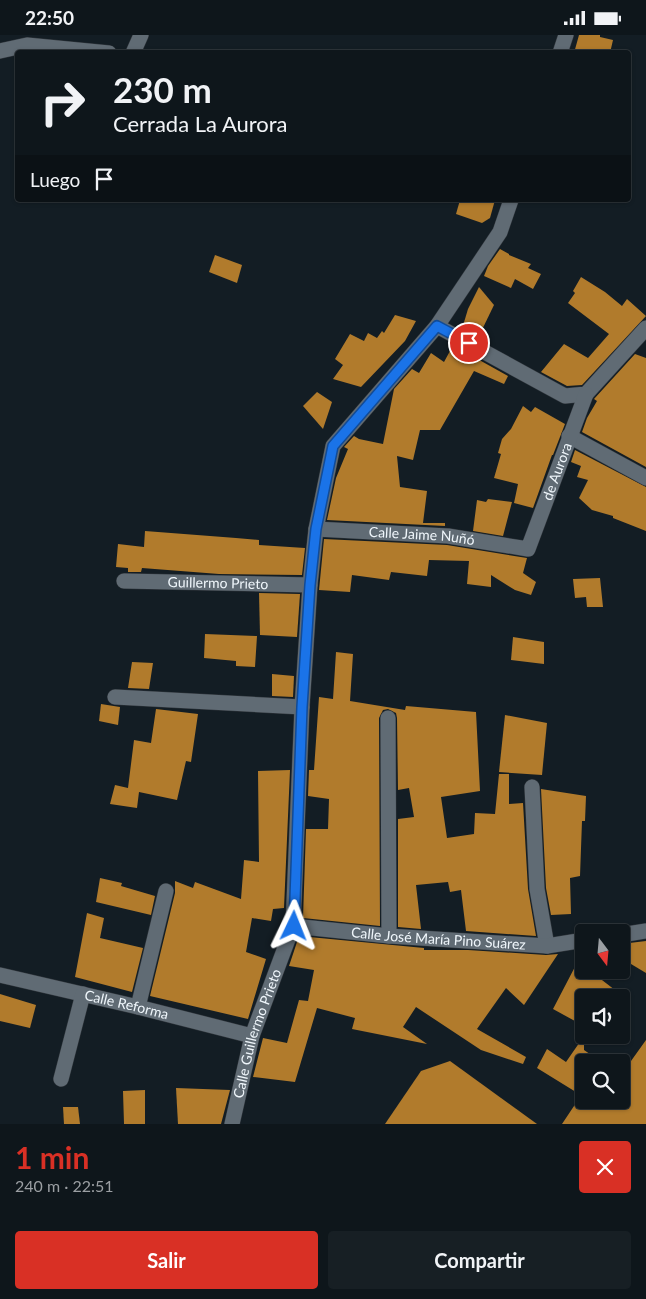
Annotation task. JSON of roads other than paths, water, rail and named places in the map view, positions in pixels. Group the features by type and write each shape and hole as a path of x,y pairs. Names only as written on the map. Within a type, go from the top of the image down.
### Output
{"street":[{"path":"134,50 140,35"},
{"path":"561,50 566,35"},
{"path":"0,51 27,45 78,50"},
{"name":"Calle Guillermo Prieto","path":"232,1124 252,1036 294,926 302,707 310,585 316,529 333,446 437,326 500,232 511,202"},
{"path":"437,326 565,396 586,394 646,328"},
{"name":"de Aurora","path":"528,549 586,394"},
{"path":"569,436 646,478"},
{"name":"Calle Jaime Nuñó","path":"316,529 448,536 528,549"},
{"name":"Guillermo Prieto","path":"124,581 310,585"},
{"path":"115,697 302,707"},
{"path":"388,718 389,935"},
{"path":"532,787 537,889 548,946"},
{"path":"138,1007 166,891"},
{"name":"Calle José María Pino Suárez","path":"294,926 389,935 548,946 575,942"},
{"path":"630,934 646,931"},
{"name":"Calle Reforma","path":"0,975 252,1036"},
{"path":"61,1079 83,994"}]}
